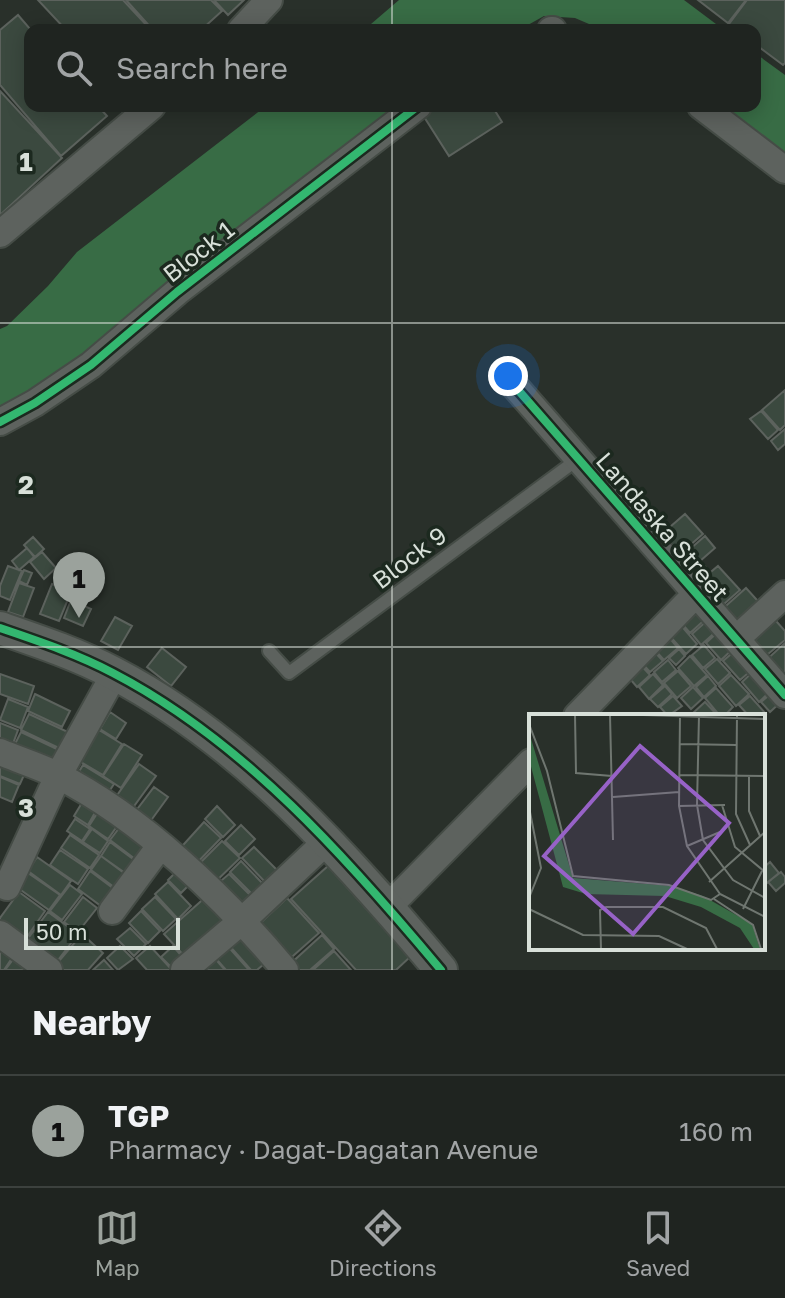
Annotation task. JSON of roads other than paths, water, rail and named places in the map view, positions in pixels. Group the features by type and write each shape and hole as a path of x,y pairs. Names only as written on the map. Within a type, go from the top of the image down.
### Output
{"street":[{"path":"247,24 269,0"},
{"path":"0,234 145,112"},
{"name":"Block 1","path":"0,422 35,403 91,365 177,292 410,112"},
{"path":"709,112 785,170"},
{"name":"Landaska Street","path":"512,383 785,695"},
{"path":"579,714 696,594"},
{"path":"736,639 785,594"},
{"path":"0,628 115,673 204,732 275,790 327,841 441,970"},
{"path":"7,887 58,776 115,673"},
{"path":"0,752 58,776 133,822 243,920 285,970"},
{"path":"388,907 529,764"},
{"path":"184,970 327,841"},
{"path":"112,911 160,846"},
{"path":"0,934 49,970"}],"lane":[{"name":"Block 9","path":"269,651 289,673 578,459"}],"place":[{"name":"TGP","path":"79,618"}]}
